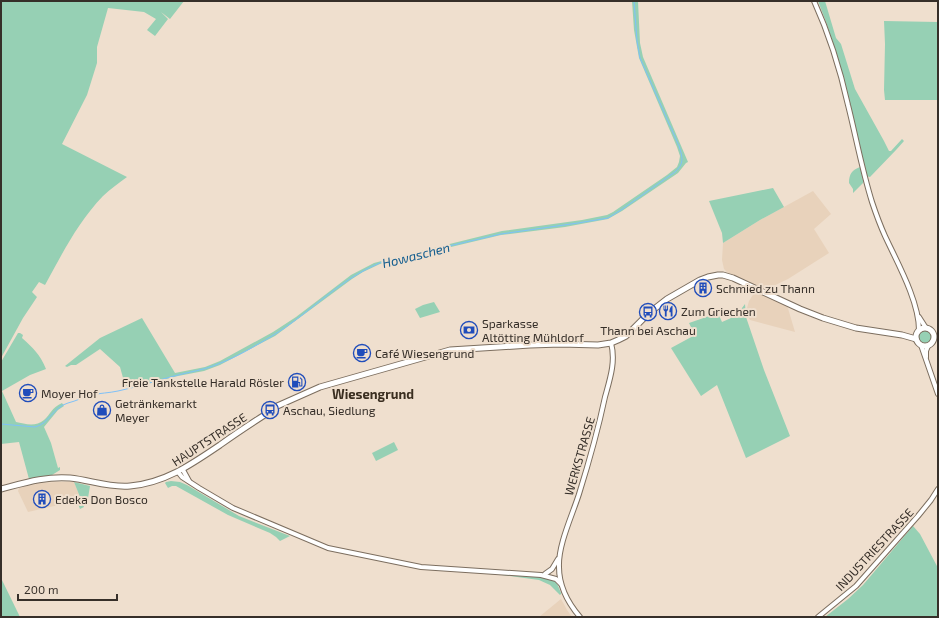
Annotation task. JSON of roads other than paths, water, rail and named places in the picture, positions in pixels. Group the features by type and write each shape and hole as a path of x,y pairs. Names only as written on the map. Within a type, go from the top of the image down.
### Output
{"main road":[{"path":"611,343 626,336 649,313 674,295 703,278 718,275 733,278 800,309 834,322 862,329 902,335 916,339 921,345 926,346 936,340 934,335 936,334 926,328 902,335"},
{"path":"916,339 918,331"},
{"name":"HAUPTSTRASSE","path":"1,489 39,480 60,478 76,479 114,486 128,486 152,482 180,471 280,405 320,387 445,352 462,349 539,344 598,346 611,343"}],"street":[{"path":"814,1 827,33 842,79 866,183 872,202 884,235 911,293 918,315 926,328"},
{"path":"918,315 918,331"},
{"name":"WERKSTRASSE","path":"580,617 569,602 561,584 559,573 560,555 564,537 599,425 612,367 613,354 611,343"},
{"path":"921,345 938,394"},
{"path":"927,361 926,351 928,346"},
{"path":"180,471 189,481 239,511 328,548 421,567 543,574 559,573"},
{"name":"INDUSTRIESTRASSE","path":"818,617 856,586 918,516 938,489"},
{"path":"543,574 552,569 560,555"},
{"path":"543,574 556,579 561,584"}],"waterway":[{"name":"Howaschen","path":"1,424 35,427 44,423 58,408 63,405 88,396 132,388 207,368 225,361 239,355 272,336 342,284 388,260 501,234 608,218 621,210 675,172 680,166 682,160 679,146 640,58 637,41 634,1"}],"place":[{"name":"Schmied zu Thann","path":"703,288"},
{"name":"Zum Griechen","path":"668,311"},
{"name":"Thann bei Aschau","path":"648,312"},
{"name":"Sparkasse Altötting Mühldorf","path":"469,330"},
{"name":"Café Wiesengrund","path":"362,353"},
{"name":"Freie Tankstelle Harald Rösler","path":"297,382"},
{"name":"Moyer Hof","path":"28,393"},
{"name":"Getränkemarkt Meyer","path":"102,410"},
{"name":"Aschau, Siedlung","path":"270,410"},
{"name":"Edeka Don Bosco","path":"42,499"}],"district":[{"name":"Wiesengrund","path":"373,394"}]}
